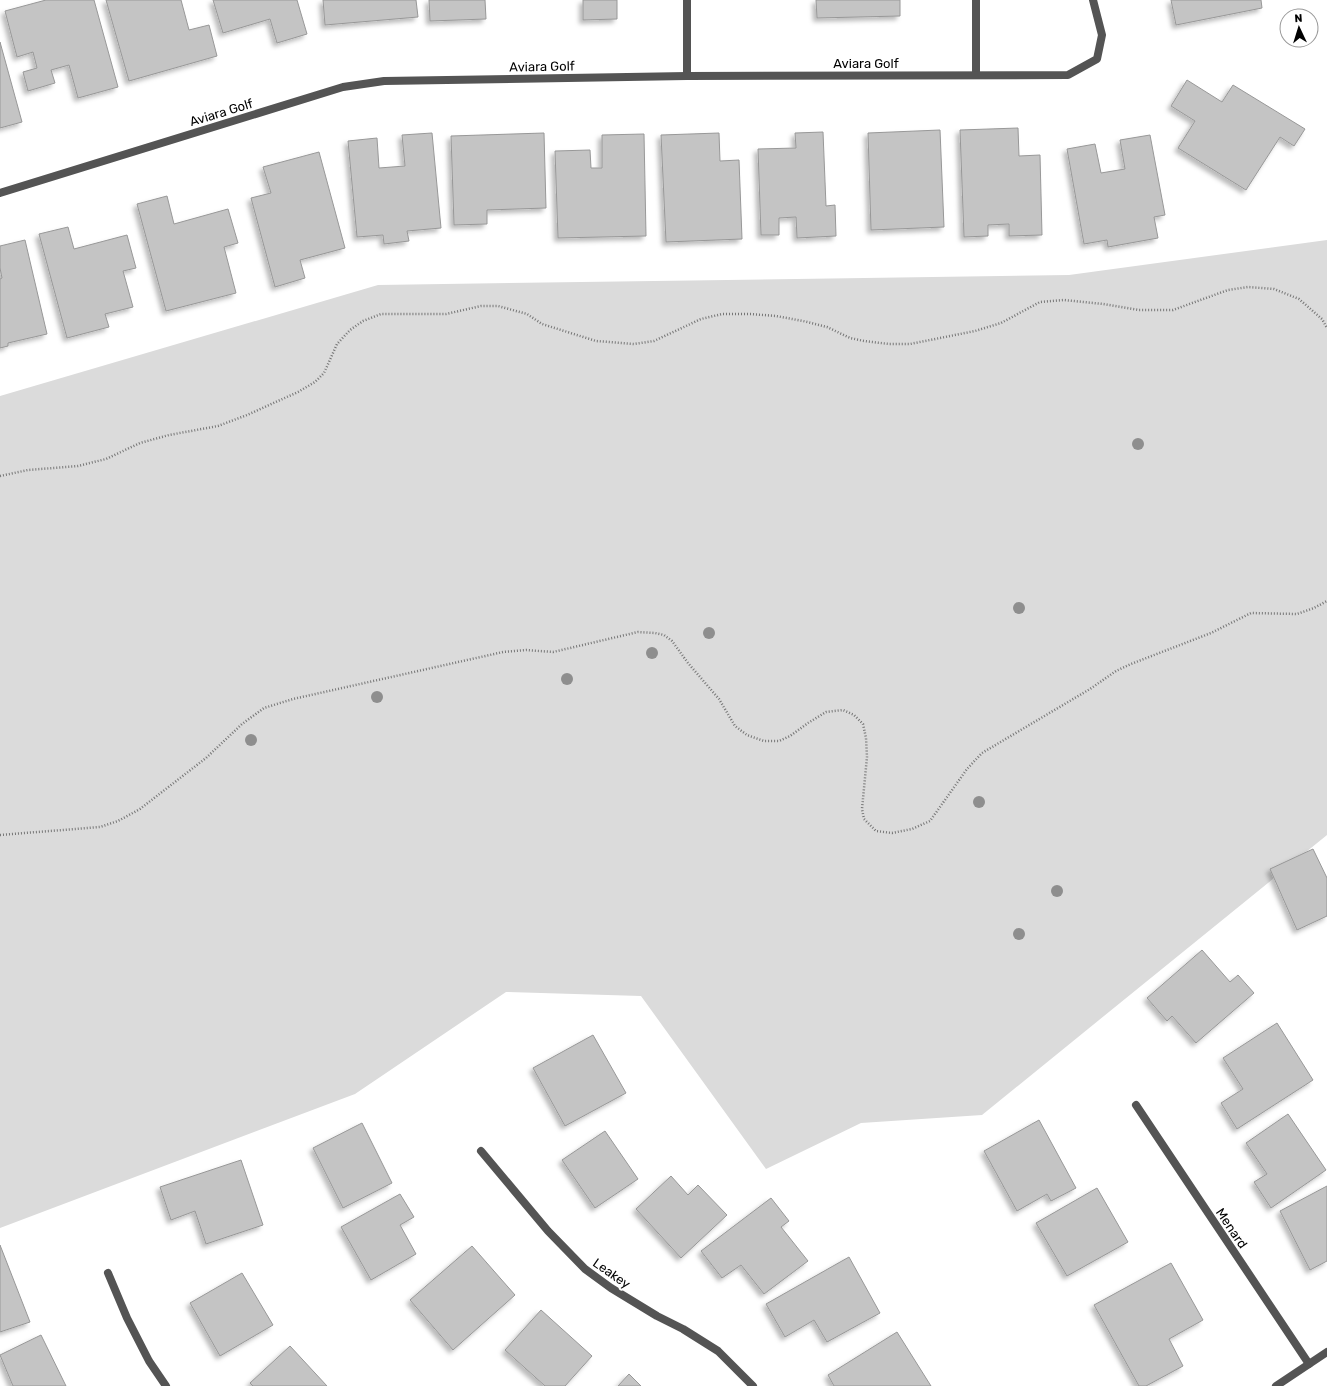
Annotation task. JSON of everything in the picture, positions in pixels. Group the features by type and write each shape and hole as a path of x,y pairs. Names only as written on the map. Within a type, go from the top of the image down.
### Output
{"street":[{"path":"687,0 687,76"},
{"path":"976,0 976,75"},
{"name":"Aviara Golf","path":"0,193 343,87 384,81 687,76 1068,74 1097,60 1102,35 1093,0"},
{"name":"Menard","path":"1136,1105 1309,1364"},
{"name":"Leakey","path":"482,1151 548,1231 585,1269 611,1288 718,1351 753,1386"},
{"path":"108,1273 127,1318 150,1361 166,1386"},
{"path":"1276,1386 1327,1352"}],"path":[{"path":"0,476 28,470 78,466 106,459 140,443 169,435 218,426 247,415 298,392 315,382 324,373 337,344 350,330 363,321 381,314 446,314 481,306 498,306 527,314 542,324 596,342 634,344 654,341 701,319 722,314 770,316 803,320 827,327 850,338 864,341 889,344 910,344 975,331 1001,323 1040,302 1064,300 1139,310 1173,310 1228,290 1248,287 1274,289 1299,299 1322,319 1327,328"},
{"path":"0,835 100,827 118,821 140,809 206,758 242,724 264,708 293,699 503,652 526,650 553,652 638,632 655,632 664,635 672,641 688,663 719,699 735,726 747,734 764,741 779,741 790,736 826,712 843,710 854,715 863,724 866,738 867,757 862,809 864,819 876,831 892,833 912,829 930,821 966,769 982,753 1090,689 1116,671 1211,634 1251,613 1297,614 1314,608 1327,601"}],"shaded area":[{"path":"1327,240 1327,835 982,1115 861,1123 766,1169 641,996 506,992 355,1094 0,1228 0,396 378,285 1069,275"}],"building":[{"path":"46,0 94,0 118,87 78,98 69,65 51,70 55,83 28,91 23,72 37,68 33,52 17,57 5,11"},
{"path":"106,0 181,0 189,30 209,25 217,56 129,81"},
{"path":"213,0 297,0 307,34 277,43 270,19 223,33"},
{"path":"323,0 416,0 418,17 325,25"},
{"path":"429,0 485,0 486,19 430,21"},
{"path":"583,0 617,0 617,19 583,20"},
{"path":"816,0 900,0 900,16 817,18"},
{"path":"1171,0 1261,0 1262,8 1176,25"},
{"path":"0,42 22,122 0,128"},
{"path":"1187,80 1222,102 1233,85 1305,129 1294,146 1280,137 1246,190 1178,148 1195,121 1171,106"},
{"path":"1018,128 1019,156 1040,155 1042,235 1009,236 1009,224 988,225 988,236 964,237 960,130"},
{"path":"940,130 944,227 871,230 868,133"},
{"path":"823,132 826,206 835,205 836,236 797,238 796,217 779,218 779,235 761,235 758,149 796,148 795,133"},
{"path":"432,133 441,228 407,231 409,241 384,244 383,235 357,237 348,141 377,138 379,168 405,166 402,135"},
{"path":"544,133 546,208 487,210 487,224 454,225 451,136"},
{"path":"719,133 720,161 739,160 742,239 666,242 661,135"},
{"path":"644,134 646,236 558,238 555,151 590,150 591,168 602,168 602,135"},
{"path":"1150,135 1165,215 1154,217 1158,238 1108,247 1107,240 1084,244 1067,149 1095,144 1101,173 1125,169 1120,140"},
{"path":"319,152 345,248 300,260 305,278 275,287 251,198 271,193 263,167"},
{"path":"167,196 174,224 228,209 238,243 224,247 236,293 166,311 137,204"},
{"path":"68,227 74,249 127,235 136,268 123,271 133,307 105,314 109,327 67,338 39,234"},
{"path":"25,240 47,334 8,343 8,346 0,348 0,279 2,278 0,268 0,246"},
{"path":"1313,849 1327,878 1327,916 1297,930 1270,869"},
{"path":"1202,950 1230,982 1238,975 1254,993 1196,1043 1172,1016 1167,1021 1147,998"},
{"path":"1277,1023 1313,1080 1237,1129 1221,1103 1243,1089 1223,1058"},
{"path":"593,1035 626,1093 565,1126 533,1068"},
{"path":"1288,1114 1326,1170 1271,1208 1254,1182 1267,1174 1246,1143"},
{"path":"1039,1120 1076,1188 1051,1201 1047,1194 1017,1211 984,1151"},
{"path":"362,1123 392,1183 343,1208 313,1148"},
{"path":"605,1131 638,1179 595,1208 562,1160"},
{"path":"241,1160 263,1225 206,1244 195,1211 171,1220 160,1187"},
{"path":"671,1176 688,1195 698,1185 727,1215 681,1258 636,1209"},
{"path":"1327,1186 1327,1261 1310,1270 1280,1211"},
{"path":"1097,1188 1128,1242 1067,1276 1036,1223"},
{"path":"400,1194 414,1217 400,1225 416,1254 371,1280 341,1227"},
{"path":"771,1198 789,1221 781,1227 808,1261 764,1294 741,1265 722,1278 701,1251"},
{"path":"0,1245 30,1322 0,1332"},
{"path":"472,1246 515,1295 453,1350 410,1300"},
{"path":"849,1257 880,1313 827,1342 814,1320 785,1337 766,1304"},
{"path":"1171,1263 1203,1320 1169,1339 1183,1366 1146,1386 1139,1386 1094,1305"},
{"path":"242,1273 273,1325 220,1356 190,1303"},
{"path":"541,1310 592,1356 565,1386 545,1386 505,1350"},
{"path":"897,1332 931,1386 834,1386 828,1375"},
{"path":"41,1335 66,1386 13,1386 0,1355"},
{"path":"290,1346 327,1386 253,1386 250,1383"},
{"path":"629,1374 641,1386 618,1386"}]}
